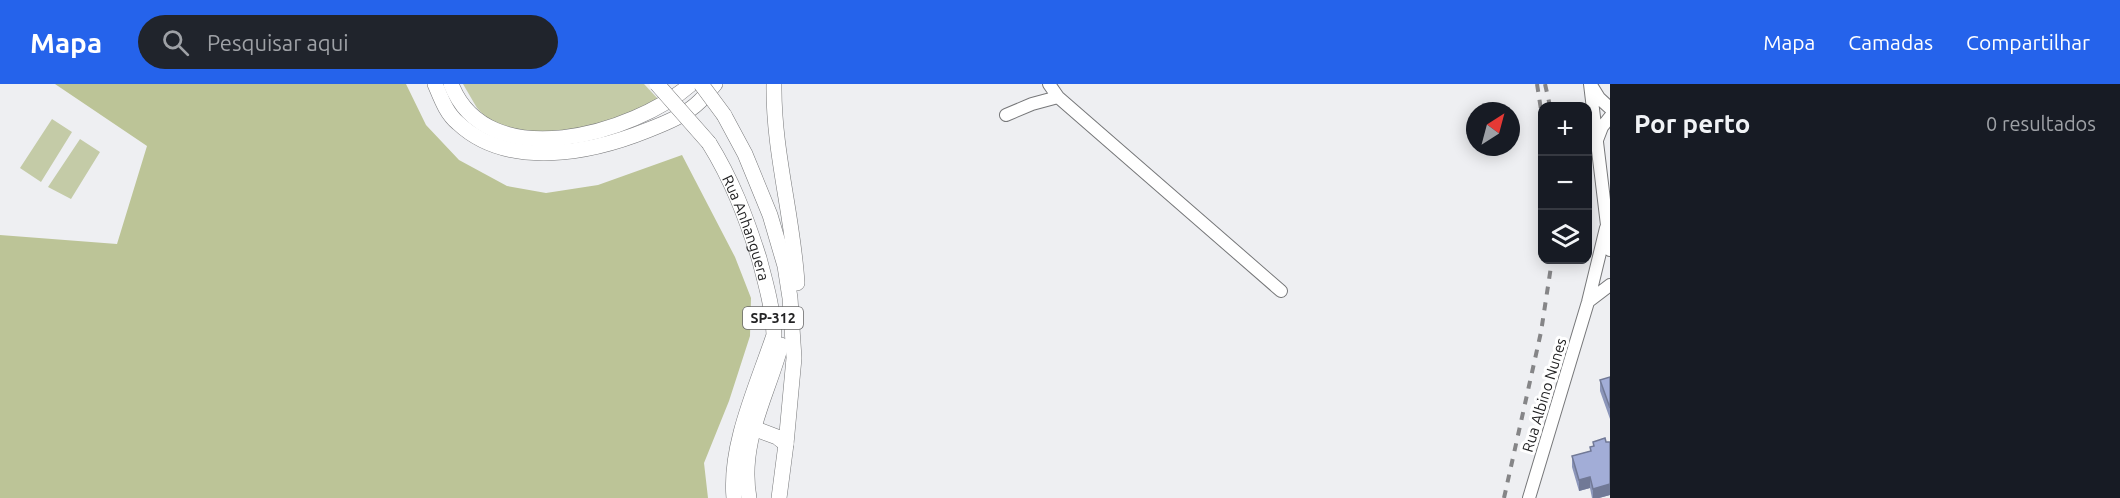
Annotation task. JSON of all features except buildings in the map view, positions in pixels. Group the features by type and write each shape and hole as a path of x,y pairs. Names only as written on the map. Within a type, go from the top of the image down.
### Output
{"main road":[{"path":"435,84 450,115 466,130 496,147 527,152 573,151 606,145 635,135 676,118 699,102 715,84"},
{"path":"451,84 462,104 479,122 508,135 544,138 584,135 621,125 651,112 690,84"},
{"name":"Rua Anhanguera","path":"657,84 709,144 724,166 743,209 765,278 773,315 774,336 739,439 733,472 734,498"},
{"name":"Rua Anhanguera","path":"701,84 724,115 745,154 770,215 785,266 790,298 794,358 779,498"},
{"name":"SP-312","path":"774,84 776,133 796,273 794,358"},
{"path":"749,498 746,464 753,428 775,368 782,341 792,329"},
{"path":"739,439 753,428"},
{"path":"753,428 777,437 786,444"}],"street":[{"path":"1049,84 1058,97 1281,291"},
{"path":"1590,84 1599,98 1610,108"},
{"path":"1590,84 1610,250"},
{"path":"1006,115 1032,104 1058,97"},
{"path":"1597,141 1602,127 1610,117"},
{"name":"Rua Albino Nunes","path":"1529,498 1588,302 1606,228"},
{"path":"1588,302 1610,285"}],"green space":[{"path":"55,84 406,84 426,125 459,160 507,186 546,193 598,185 682,155 735,257 751,298 750,336 729,401 704,463 708,498 0,498 0,235 117,244 147,146"},
{"path":"463,84 644,84 659,100 593,129 526,132 489,121 477,108"},
{"path":"52,119 72,132 41,182 20,168"},
{"path":"80,139 100,152 71,199 48,187"}],"railway":[{"path":"1537,84 1540,102"},
{"path":"1545,84 1549,102"},
{"path":"1504,498 1541,332 1551,264"}]}
